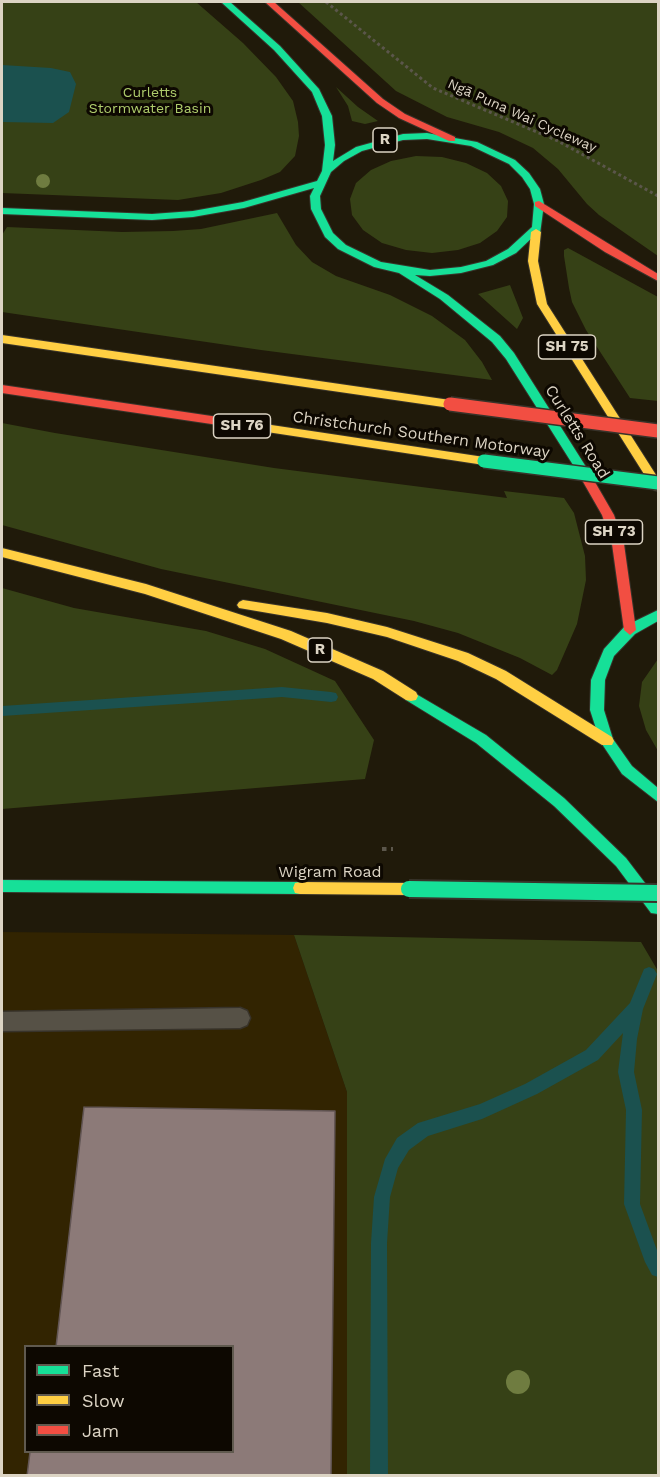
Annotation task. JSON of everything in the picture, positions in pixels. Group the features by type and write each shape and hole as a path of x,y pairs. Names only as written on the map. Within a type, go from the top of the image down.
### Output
{"main road":[{"name":"SH 75","path":"225,2 277,48 316,92 327,116 330,145 323,177 315,196 316,209 329,235 358,257 399,270"},
{"path":"269,2 380,101 402,116 452,139 474,144 513,162 526,175 535,189 539,204 609,250 658,278"},
{"name":"R","path":"2,211 152,217 193,214 244,205 323,177 341,159 380,141 427,136 452,139"},
{"name":"SH 75","path":"539,204 533,261 542,304 658,485"},
{"path":"399,270 430,273 461,270 489,263 512,251 536,228"},
{"name":"Curletts Road","path":"399,270 444,297 496,339 510,356 567,445 608,515 618,544 630,630"},
{"path":"2,339 450,404 658,431"},
{"name":"Christchurch Southern Motorway","path":"2,389 658,485"},
{"name":"R","path":"2,553 146,589 286,636 378,675 481,739 559,802 621,862 658,912"},
{"path":"146,589 327,618 417,641 501,675 607,741"},
{"path":"658,615 630,630 609,653 598,680 597,710 607,741 627,770 658,796"},
{"name":"Wigram Road","path":"2,886 658,893"}],"lane":[{"path":"2,1022 240,1018"}],"path":[{"name":"Ngā Puna Wai Cycleway","path":"326,2 433,88 558,141 658,196"}],"shaded area":[{"path":"2,932 294,935 347,1092 347,1475 2,1476"}],"green space":[{"name":"Curletts Stormwater Basin","path":"2,2 196,2 243,43 276,77 293,101 299,136 295,156 280,172 261,180 221,193 178,200 2,193"},
{"path":"298,2 658,2 658,256 599,215 558,169 533,148 499,132 447,117 396,91"},
{"path":"336,87 378,121 365,124 352,121 348,106"},
{"path":"416,156 442,157 466,163 487,173 501,186 508,201 507,217 497,231 480,243 458,250 432,253 406,250 382,243 363,230 352,215 350,199 356,183 371,170 391,161"},
{"path":"277,213 296,245 312,262 336,276 390,295 432,316 465,340 492,380 261,350 2,312 2,235 7,227 122,232 173,231 201,229"},
{"path":"568,248 658,297 658,401 630,398 586,330 572,302 564,256 564,250"},
{"path":"510,285 523,318 517,329 478,294"},
{"path":"2,423 274,468 507,498 504,491 564,498 574,513 585,556 586,580 577,624 557,670 552,675 520,658 458,633 414,621 161,569 2,525"},
{"path":"2,588 74,608 206,631 265,649 335,681 374,740 365,779 2,809"},
{"path":"658,659 658,751 646,730 639,706 642,682"},
{"path":"294,935 641,942 658,971 658,1475 347,1475 347,1092"}],"water":[{"path":"2,65 51,68 70,72 76,84 69,112 53,123 2,122"}],"building":[{"path":"84,1107 335,1111 331,1476 27,1476 30,1453 234,1453 234,1345 56,1345"}],"waterway":[{"path":"2,711 282,692 331,697"},
{"path":"379,1476 379,1243 382,1197 391,1165 403,1144 424,1129 482,1111 531,1089 592,1055 636,1008 649,974"},
{"path":"636,1011 629,1039 626,1072 634,1110 632,1204 658,1269"}],"traffic: fast":[{"path":"225,2 277,48 316,91 327,116 330,145 327,171"},
{"path":"536,228 512,251 489,263 461,270 430,273 399,270 378,265 342,247 329,235 321,222 316,209 315,196 327,171 341,159 359,149 403,137 427,136 474,144 512,162 526,175 535,189 539,204 536,232"},
{"path":"2,211 152,217 193,214 244,205 320,183"},
{"path":"403,272 444,297 496,339 510,356 584,473"},
{"path":"484,461 658,483"},
{"path":"658,615 630,630 609,653 598,680 597,710 607,741 627,770 658,796"},
{"path":"411,696 481,739 559,802 621,862 656,908"},
{"path":"2,886 300,888"},
{"path":"409,889 658,893"}],"traffic: slow":[{"path":"536,232 533,261 542,304 658,487"},
{"path":"2,339 450,404"},
{"path":"225,422 484,461"},
{"path":"2,553 146,589 286,635 378,675 411,696"},
{"path":"243,605 327,618 387,632 463,657 501,675 607,741"},
{"path":"300,888 409,889"}],"traffic: jam":[{"path":"269,2 380,101 402,116 452,139"},
{"path":"539,204 609,250 658,278"},
{"path":"2,389 225,422"},
{"path":"450,404 658,431"},
{"path":"584,473 608,515 618,544 630,630"}]}
